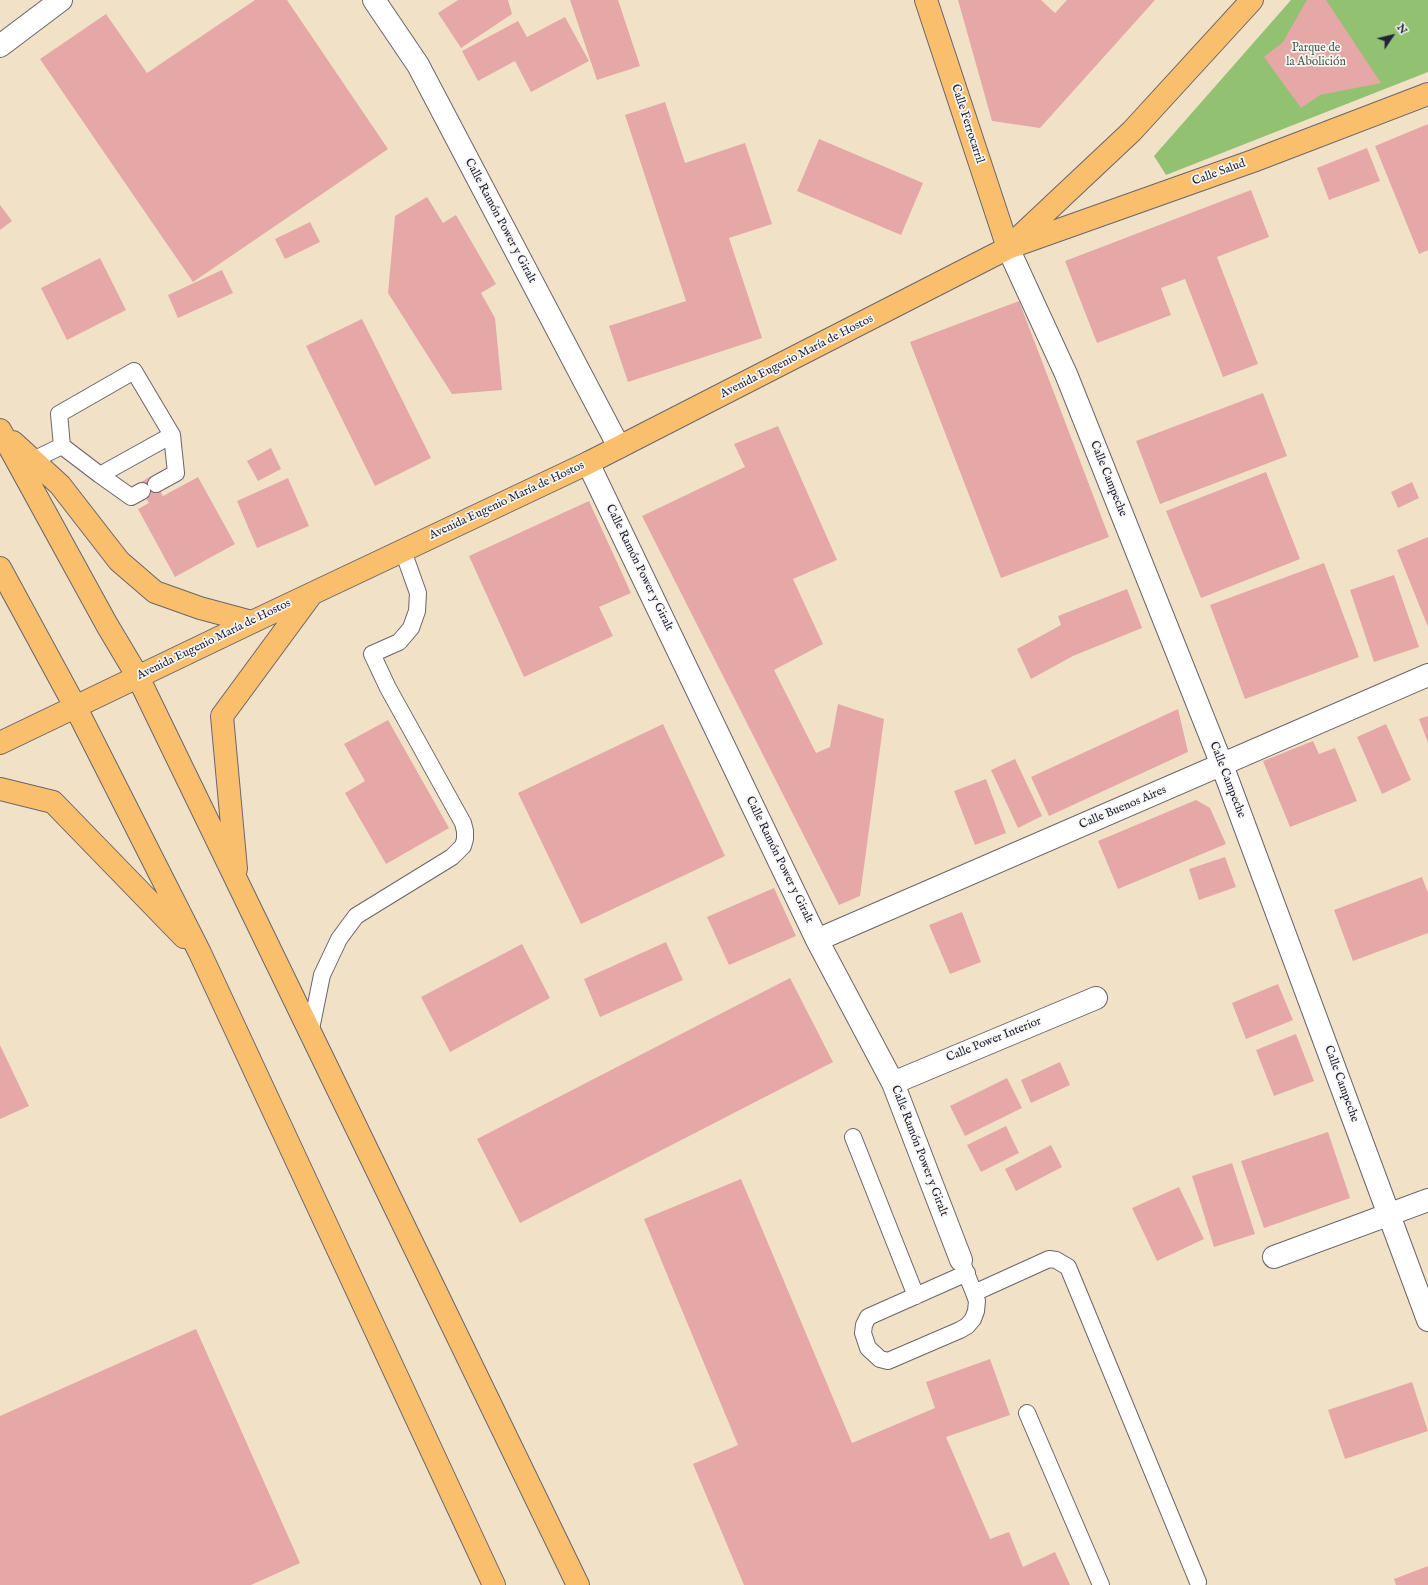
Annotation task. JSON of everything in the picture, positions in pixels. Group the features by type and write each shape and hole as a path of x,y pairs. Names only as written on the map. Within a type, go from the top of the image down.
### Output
{"main road":[{"name":"Calle Ferrocarril","path":"926,0 1008,248"},
{"path":"1008,248 1132,131 1252,0"},
{"name":"Calle Salud","path":"1008,248 1252,161 1428,94"},
{"name":"Avenida Eugenio María de Hostos","path":"0,744 312,593 588,463 1008,248"},
{"path":"0,430 60,485 119,561 155,592 200,608 252,622"},
{"path":"0,430 107,625 138,677 578,1585"},
{"path":"0,568 76,708 200,953 494,1585"},
{"path":"237,882 222,716 312,593"},
{"path":"0,789 53,802 200,953"}],"street":[{"path":"0,46 61,0"},
{"name":"Calle Ramón Power y Giralt","path":"374,0 418,66 619,447"},
{"name":"Calle Campeche","path":"1008,248 1066,374 1222,765 1428,1320"},
{"name":"Calle Ramón Power y Giralt","path":"588,463 817,940 892,1083 964,1266"},
{"name":"Calle Buenos Aires","path":"817,940 1428,675"},
{"name":"Calle Power Interior","path":"892,1083 1096,998"},
{"path":"1274,1257 1428,1200"}],"lane":[{"path":"134,371 172,435 176,473 131,497 100,476 62,446 59,414 134,371"},
{"path":"100,476 172,435"},
{"path":"33,460 62,446"},
{"path":"310,1034 322,975 339,938 356,916 452,857 463,846 465,838 463,823 388,688 372,654 399,642 411,628 418,611 418,593 403,550"},
{"path":"853,1137 916,1296"},
{"path":"974,1293 1049,1259 1056,1260 1068,1267 1198,1582"},
{"path":"964,1266 974,1293 976,1311 973,1319 967,1326 888,1361 880,1359 868,1348 864,1341 864,1325 868,1317 916,1296 964,1266"},
{"path":"1027,1413 1101,1585"}],"green space":[{"name":"Parque de la Abolición","path":"1291,0 1428,0 1428,72 1166,175 1154,156"}],"building":[{"path":"255,0 287,0 388,149 193,282 40,59 106,14 147,73"},
{"path":"458,0 508,0 512,14 461,48 438,13"},
{"path":"570,0 618,0 640,66 597,80"},
{"path":"958,0 1041,0 1055,13 1067,0 1155,0 1040,128 992,121"},
{"path":"1307,0 1326,0 1381,83 1320,95 1301,108 1264,57 1283,42"},
{"path":"565,17 589,61 531,92 515,61 478,81 462,51 518,21 527,37"},
{"path":"665,102 685,163 745,143 772,224 729,238 762,338 628,382 609,326 686,301 625,115"},
{"path":"1428,124 1428,250 1419,254 1375,146"},
{"path":"819,139 923,183 901,235 797,191"},
{"path":"1367,148 1380,181 1329,200 1317,168"},
{"path":"1251,190 1269,237 1217,257 1258,364 1223,377 1185,279 1161,288 1171,315 1097,343 1065,261"},
{"path":"427,197 443,223 456,215 496,284 481,293 495,318 502,390 452,394 388,293 395,216"},
{"path":"0,205 12,221 0,230"},
{"path":"310,222 320,242 285,259 275,239"},
{"path":"100,258 126,310 67,340 41,288"},
{"path":"222,270 233,293 178,318 168,295"},
{"path":"1019,301 1109,537 1001,578 910,342"},
{"path":"362,319 431,458 375,486 306,346"},
{"path":"1263,393 1287,456 1160,504 1136,441"},
{"path":"778,426 837,560 793,579 823,644 774,670 816,753 830,747 838,704 884,719 860,896 839,905 642,516 745,467 734,444"},
{"path":"271,448 281,469 258,481 247,461"},
{"path":"1266,472 1300,559 1201,598 1166,511"},
{"path":"151,476 163,496 198,477 235,544 175,577 138,509 149,503 138,484"},
{"path":"288,478 309,526 257,548 237,501"},
{"path":"1412,482 1419,498 1398,508 1391,492"},
{"path":"589,501 631,593 599,607 613,636 524,677 469,556"},
{"path":"1428,537 1428,627 1397,550"},
{"path":"1324,563 1359,657 1245,699 1210,605"},
{"path":"1394,575 1419,647 1374,662 1350,590"},
{"path":"1127,589 1142,628 1073,656 1031,679 1017,649 1061,625 1058,616"},
{"path":"1178,709 1188,752 1049,816 1031,777"},
{"path":"1428,716 1428,743 1419,719"},
{"path":"388,720 449,828 386,864 345,793 365,781 344,744"},
{"path":"663,724 725,856 581,924 518,793"},
{"path":"1386,724 1411,780 1382,794 1357,737"},
{"path":"1313,741 1319,754 1335,748 1357,801 1290,827 1263,761"},
{"path":"1015,759 1042,816 1018,828 991,770"},
{"path":"986,779 1006,833 975,845 954,791"},
{"path":"1196,800 1210,808 1226,844 1118,889 1098,841"},
{"path":"1225,857 1236,887 1199,900 1189,869"},
{"path":"1422,877 1428,893 1428,933 1353,961 1334,910"},
{"path":"774,888 796,936 729,965 707,917"},
{"path":"962,912 981,962 950,974 929,925"},
{"path":"666,942 683,980 600,1017 584,979"},
{"path":"522,944 550,998 450,1052 421,997"},
{"path":"790,978 833,1062 520,1223 477,1139"},
{"path":"1278,984 1293,1020 1246,1039 1232,1003"},
{"path":"1296,1034 1314,1081 1274,1096 1256,1050"},
{"path":"0,1045 29,1106 0,1119"},
{"path":"1060,1062 1070,1085 1031,1103 1021,1080"},
{"path":"1007,1078 1022,1108 965,1136 950,1106"},
{"path":"1006,1126 1019,1153 981,1172 967,1145"},
{"path":"1328,1132 1350,1198 1264,1228 1241,1161"},
{"path":"1051,1145 1062,1167 1016,1191 1005,1169"},
{"path":"1232,1163 1255,1234 1214,1247 1192,1176"},
{"path":"741,1179 852,1443 935,1408 926,1382 990,1359 1010,1415 946,1437 990,1539 1009,1532 1023,1567 1055,1552 1070,1585 744,1585 693,1464 738,1445 644,1219"},
{"path":"1179,1187 1204,1239 1157,1261 1132,1208"},
{"path":"196,1329 300,1563 251,1585 0,1585 0,1416"},
{"path":"1412,1382 1428,1431 1345,1459 1328,1410"},
{"path":"1428,1566 1428,1585 1396,1585 1394,1579"}]}
